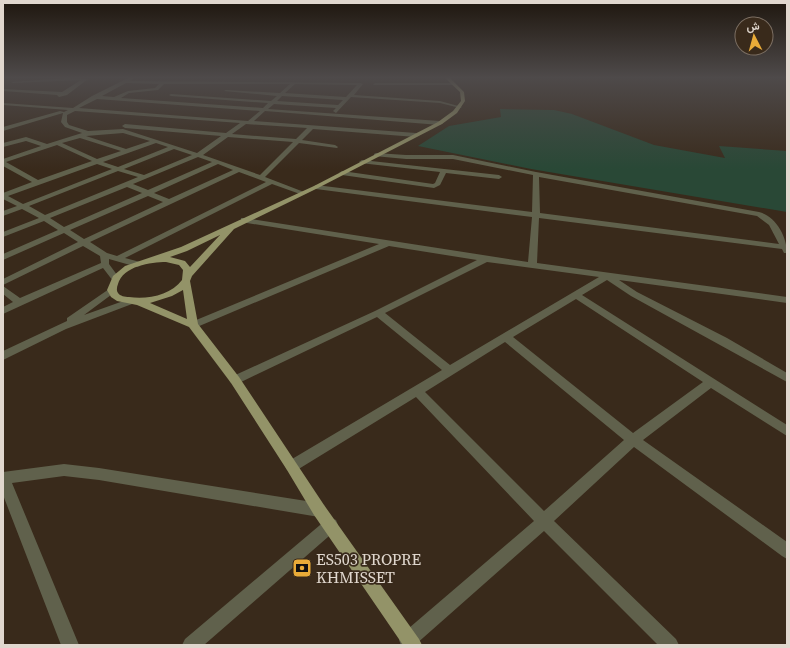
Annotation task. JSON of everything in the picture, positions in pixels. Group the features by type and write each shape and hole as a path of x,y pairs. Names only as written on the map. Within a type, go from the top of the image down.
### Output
{"main road":[{"path":"193,325 134,302 120,299 114,295 112,290 116,279 125,271 137,264 184,249 316,187 342,172 440,123 459,108"},
{"path":"134,302 164,297 177,290 234,225"},
{"path":"150,261 173,260 182,263 187,268 193,325 235,380 292,466 319,510 331,525 411,643"}],"street":[{"path":"63,108 416,135"},
{"path":"134,114 146,108"},
{"path":"252,108 440,123"},
{"path":"325,128 332,114 338,108"},
{"path":"3,129 72,109"},
{"path":"72,109 65,114 64,122 67,126 88,133"},
{"path":"3,235 198,155 246,123 263,109"},
{"path":"186,118 193,114"},
{"path":"116,131 142,115"},
{"path":"123,126 335,147"},
{"path":"261,178 312,127"},
{"path":"3,162 46,146 88,133 116,131 129,132 198,155 216,163 302,193"},
{"path":"80,136 126,151"},
{"path":"3,145 26,139 46,146"},
{"path":"3,195 155,141"},
{"path":"56,143 98,162 143,177"},
{"path":"3,214 173,147"},
{"path":"376,155 406,157 453,157 536,174 765,215 771,220 786,248"},
{"path":"3,162 38,183"},
{"path":"362,162 499,178"},
{"path":"3,257 63,229 216,163"},
{"path":"3,282 84,242 238,170"},
{"path":"342,172 434,186 438,184 444,171"},
{"path":"532,266 536,214 536,174"},
{"path":"119,258 272,182"},
{"path":"127,184 169,202"},
{"path":"316,187 536,214 786,248"},
{"path":"3,195 84,242 104,259 116,279"},
{"path":"244,220 386,244 532,266 787,300"},
{"path":"193,325 386,244"},
{"path":"3,311 104,259 119,258 137,264"},
{"path":"235,380 378,313 486,259"},
{"path":"292,466 607,276"},
{"path":"607,276 634,294 723,341 787,378"},
{"path":"3,289 19,302"},
{"path":"62,327 112,290"},
{"path":"576,295 787,431"},
{"path":"3,356 62,327 134,302"},
{"path":"378,313 450,371"},
{"path":"506,337 633,440 787,552"},
{"path":"411,643 633,440 711,382"},
{"path":"417,391 544,521 670,645"},
{"path":"70,645 3,478 64,470 99,474 319,510"},
{"path":"191,645 331,525"}],"green space":[{"path":"500,109 554,110 572,114 654,145 725,158 719,146 787,151 787,212 531,169 418,146 449,126 501,117"}],"place":[{"name":"ES503 PROPRE KHMISSET","path":"302,568"}]}
